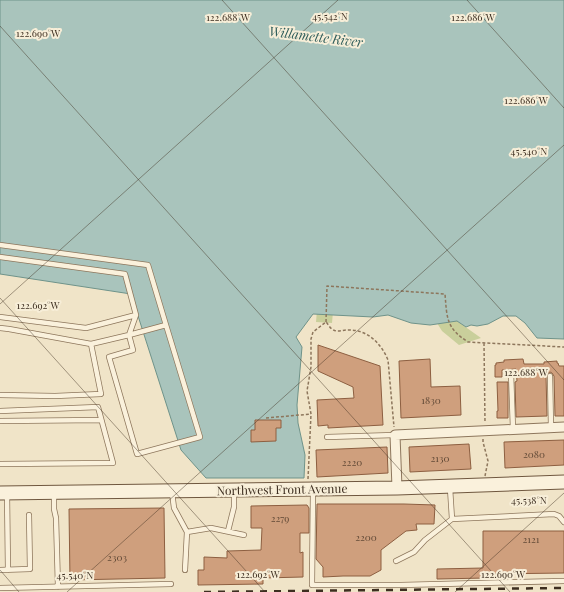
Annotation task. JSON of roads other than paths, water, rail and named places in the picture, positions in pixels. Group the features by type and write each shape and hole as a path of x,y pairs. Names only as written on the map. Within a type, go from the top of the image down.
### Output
{"main road":[{"name":"Northwest Front Avenue","path":"3,493 397,488 564,482"}],"street":[{"path":"397,488 395,435 484,430 564,428"}],"lane":[{"path":"0,244 148,265 200,437 137,454 109,357 133,350 129,336 136,315 125,274 0,256"},
{"path":"0,317 86,328 136,315"},
{"path":"0,328 9,328 91,344 129,336 166,325"},
{"path":"0,395 48,396 101,394 91,344"},
{"path":"512,373 513,429"},
{"path":"550,376 552,428"},
{"path":"0,411 98,407 113,463 0,464"},
{"path":"0,421 101,420"},
{"path":"327,437 395,435"},
{"path":"450,486 452,519"},
{"path":"310,489 313,533 312,585 401,585 564,581"},
{"path":"228,531 234,507 234,490"},
{"path":"171,491 174,508 187,532 185,570"},
{"path":"54,492 58,587"},
{"path":"3,493 8,570"},
{"path":"396,561 414,552 425,540 452,519 554,514 564,522"},
{"path":"0,570 30,569 29,515"},
{"path":"187,532 211,528 244,535"},
{"path":"0,588 171,584"}],"water":[{"name":"Willamette River","path":"0,0 564,0 564,339 537,338 525,323 516,316 503,316 488,324 477,326 471,325 466,327 457,321 430,325 411,323 388,315 373,317 313,314 296,337 302,347 297,405 298,423 305,455 304,478 206,478 181,450 131,294 0,274"}],"railway":[{"path":"204,592 564,588"}]}
